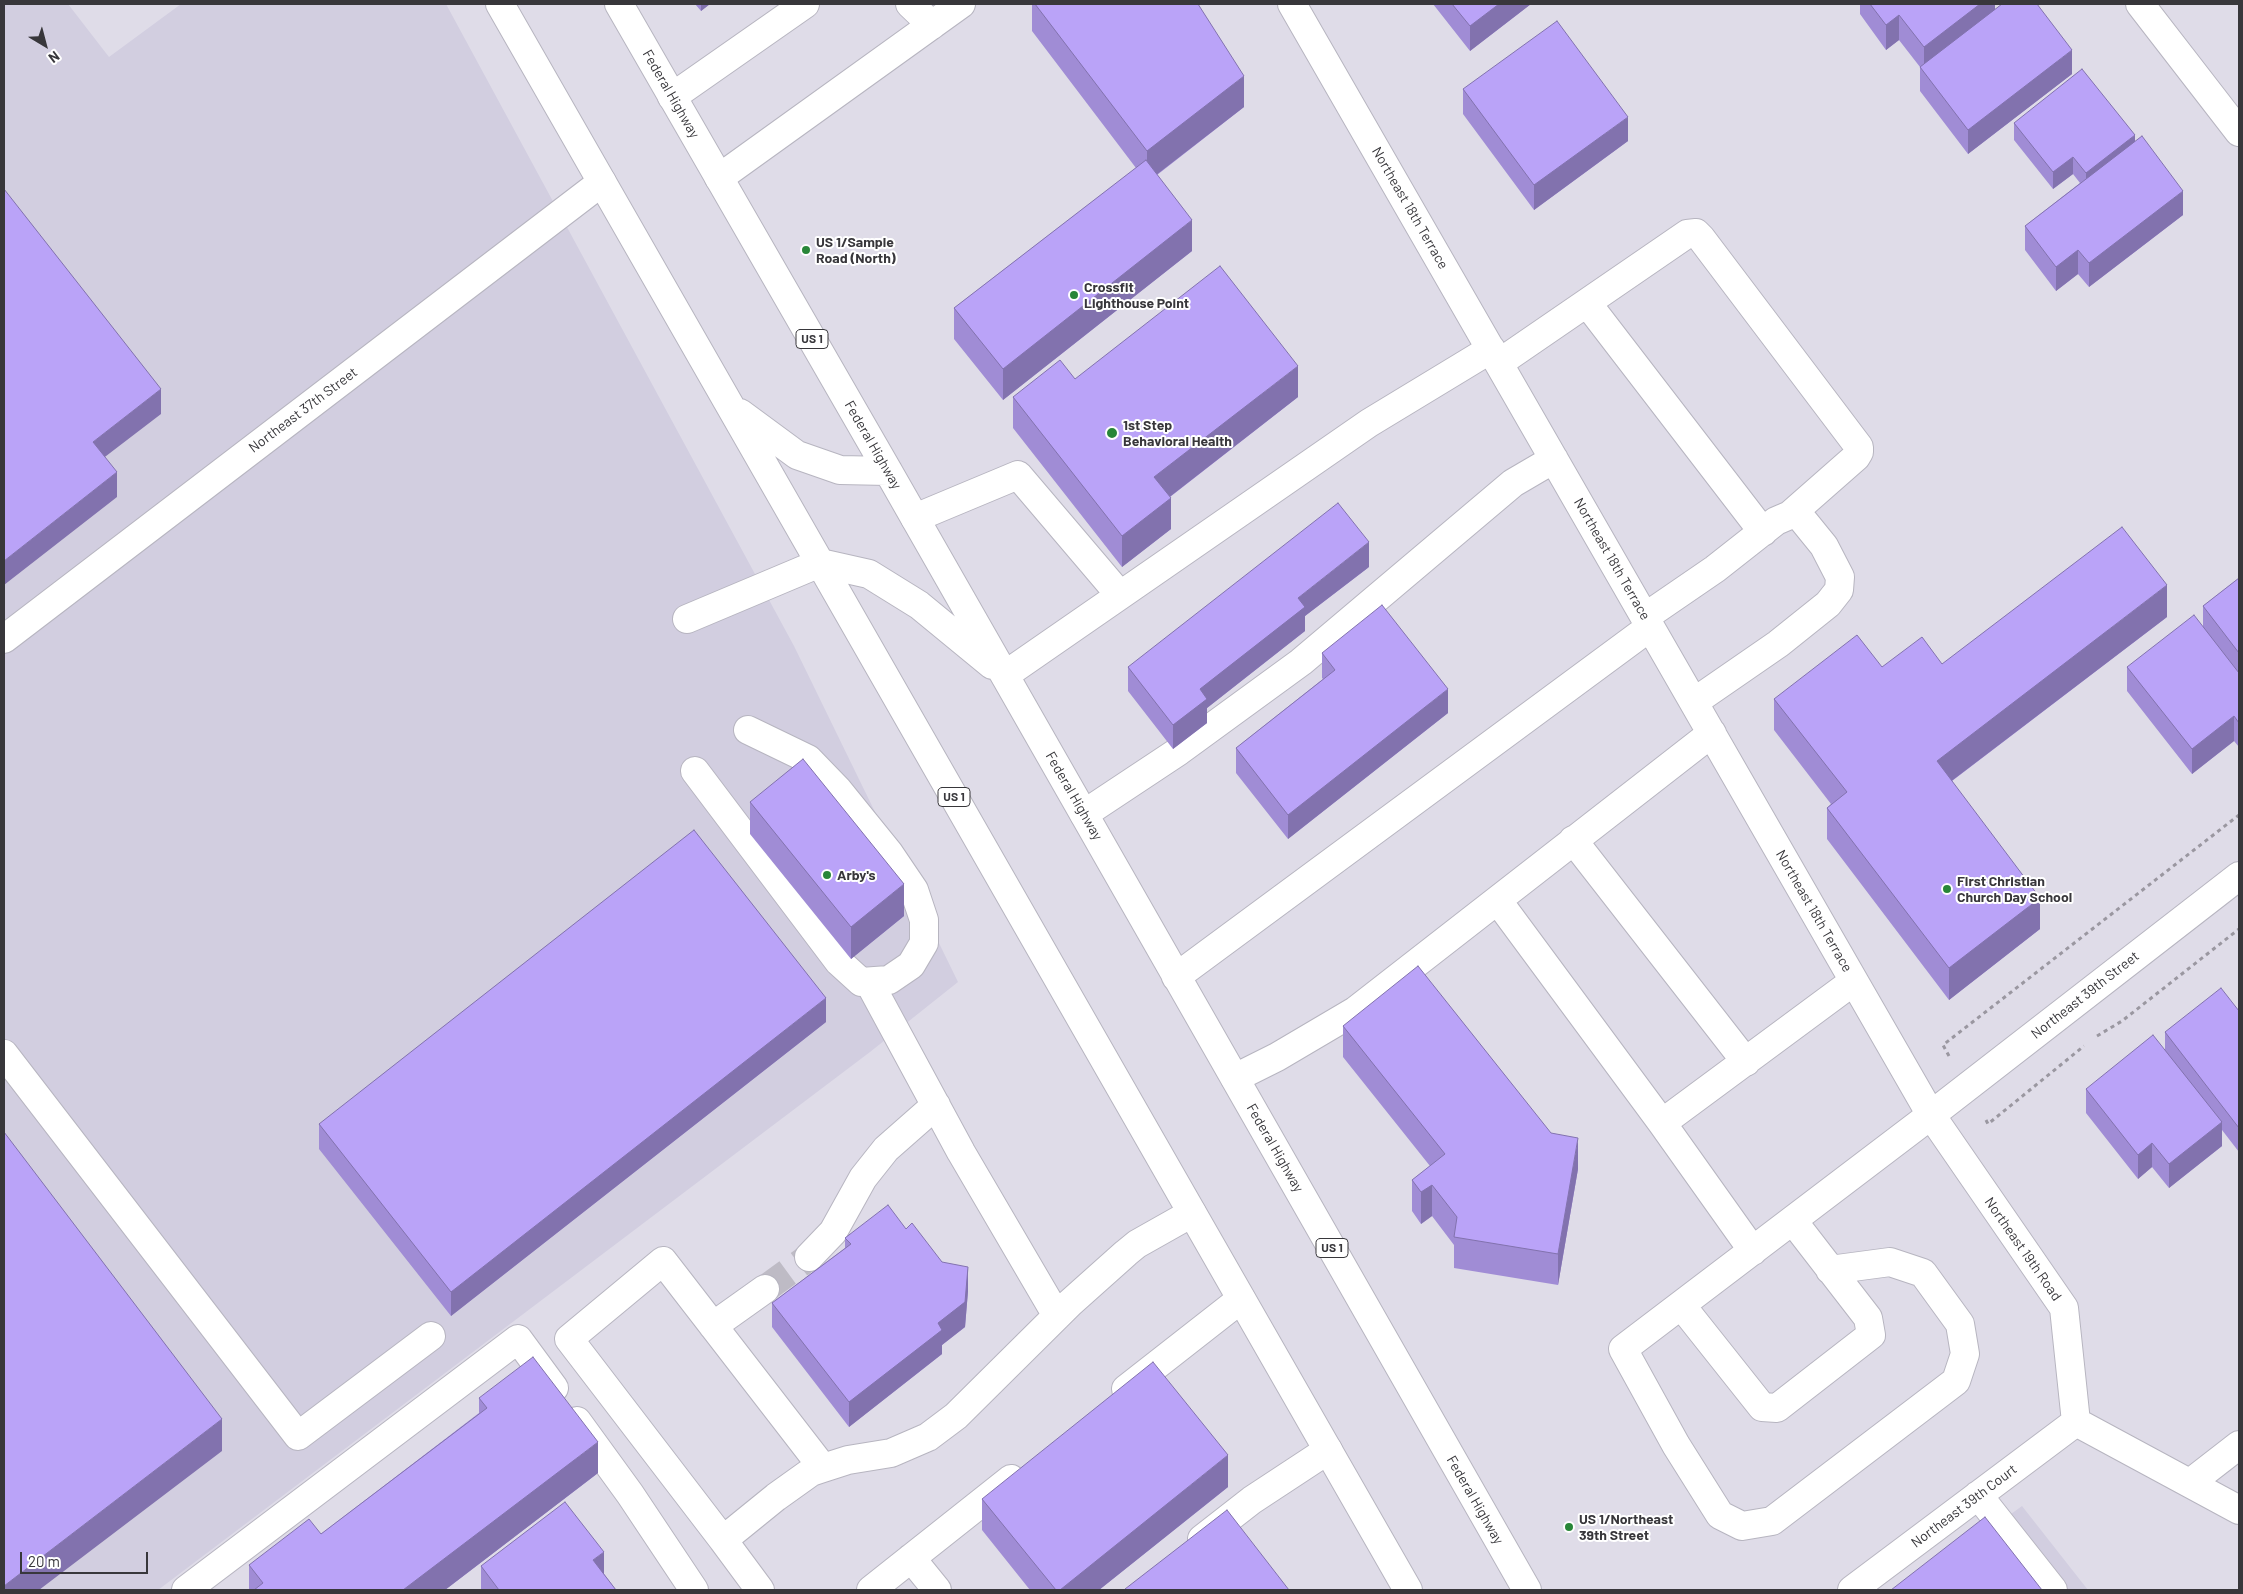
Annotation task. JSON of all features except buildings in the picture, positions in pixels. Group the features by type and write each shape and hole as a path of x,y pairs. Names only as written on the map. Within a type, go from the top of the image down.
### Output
{"main road":[{"name":"US 1","path":"500,4 1408,1590"},
{"name":"Federal Highway","path":"619,4 1005,675 1527,1590"},
{"path":"672,97 805,4"},
{"path":"910,4 932,25"},
{"path":"720,178 961,4"},
{"name":"Northeast 18th Terrace","path":"1292,4 1931,1115"},
{"path":"2140,4 2239,132"},
{"name":"Northeast 37th Street","path":"4,639 602,182"},
{"path":"687,619 820,563 869,574 919,605 1005,675 1369,423 1495,356 1587,303 1688,234 1696,233 1859,447 1856,457 1790,515"},
{"path":"1587,303 1763,532"},
{"path":"731,406 797,455 840,470 888,471"},
{"path":"1084,814 1179,751 1301,662 1513,483 1554,459"},
{"path":"915,518 1018,475 1120,595"},
{"path":"1176,977 1648,622 1776,521 1798,514 1824,546 1840,577 1839,590 1828,604 1778,644 1694,702"},
{"path":"695,771 839,962 861,982 889,980 911,966 924,943 924,920 914,890 888,853 838,790 808,759 748,730"},
{"path":"1235,1078 1277,1057 1355,1011 1712,732"},
{"path":"1572,840 1746,1062"},
{"name":"Northeast 39th Street","path":"1830,1270 1890,1262 1923,1273 1960,1324 1965,1354 1956,1380 1772,1521 1742,1526 1720,1515 1676,1445 1623,1349 1793,1221 2239,876"},
{"path":"1498,901 1662,1123 1753,1251"},
{"path":"1662,1123 1854,981"},
{"path":"869,982 936,1105 1057,1316"},
{"path":"4,1054 298,1436 431,1336"},
{"path":"809,1257 833,1232 863,1178 886,1149 936,1105"},
{"name":"Northeast 19th Road","path":"1931,1115 2064,1308 2076,1422"},
{"path":"722,1540 811,1472 848,1460 891,1453 928,1437 956,1416 1057,1316 1137,1244 1192,1213"},
{"path":"1682,1305 1762,1407 1777,1408 1871,1335 1868,1318 1793,1221"},
{"path":"760,1590 569,1339 663,1261 823,1468"},
{"path":"713,1326 765,1288"},
{"path":"1109,1402 1241,1299"},
{"path":"186,1590 518,1339 630,1494 694,1590"},
{"path":"2076,1422 2239,1510"},
{"name":"Northeast 39th Court","path":"1852,1590 2076,1422"},
{"path":"2190,1483 2239,1445"},
{"path":"1180,1556 1252,1500 1328,1450"},
{"path":"871,1590 1032,1462"},
{"path":"1978,1495 2053,1590"},
{"path":"911,1558 936,1590"}],"path":[{"path":"1943,1045 2239,815"},
{"path":"2095,1037 2122,1021 2239,929"},
{"path":"1988,1124 2087,1043"}],"shaded area":[{"path":"4,4 68,4 109,57 181,4 446,4 794,646 958,982 870,1052 158,1590 4,1590"},
{"path":"2022,1506 2088,1590 1907,1590"}],"tunnel":[{"path":"765,1289 809,1257"}],"place":[{"name":"US 1/Sample Road (North)","path":"806,250"},
{"name":"Crossfit Lighthouse Point","path":"1074,295"},
{"name":"1st Step Behavioral Health","path":"1112,433"},
{"name":"Arby's","path":"827,875"},
{"name":"First Christian Church Day School","path":"1947,889"},
{"name":"US 1/Northeast 39th Street","path":"1569,1527"}]}
